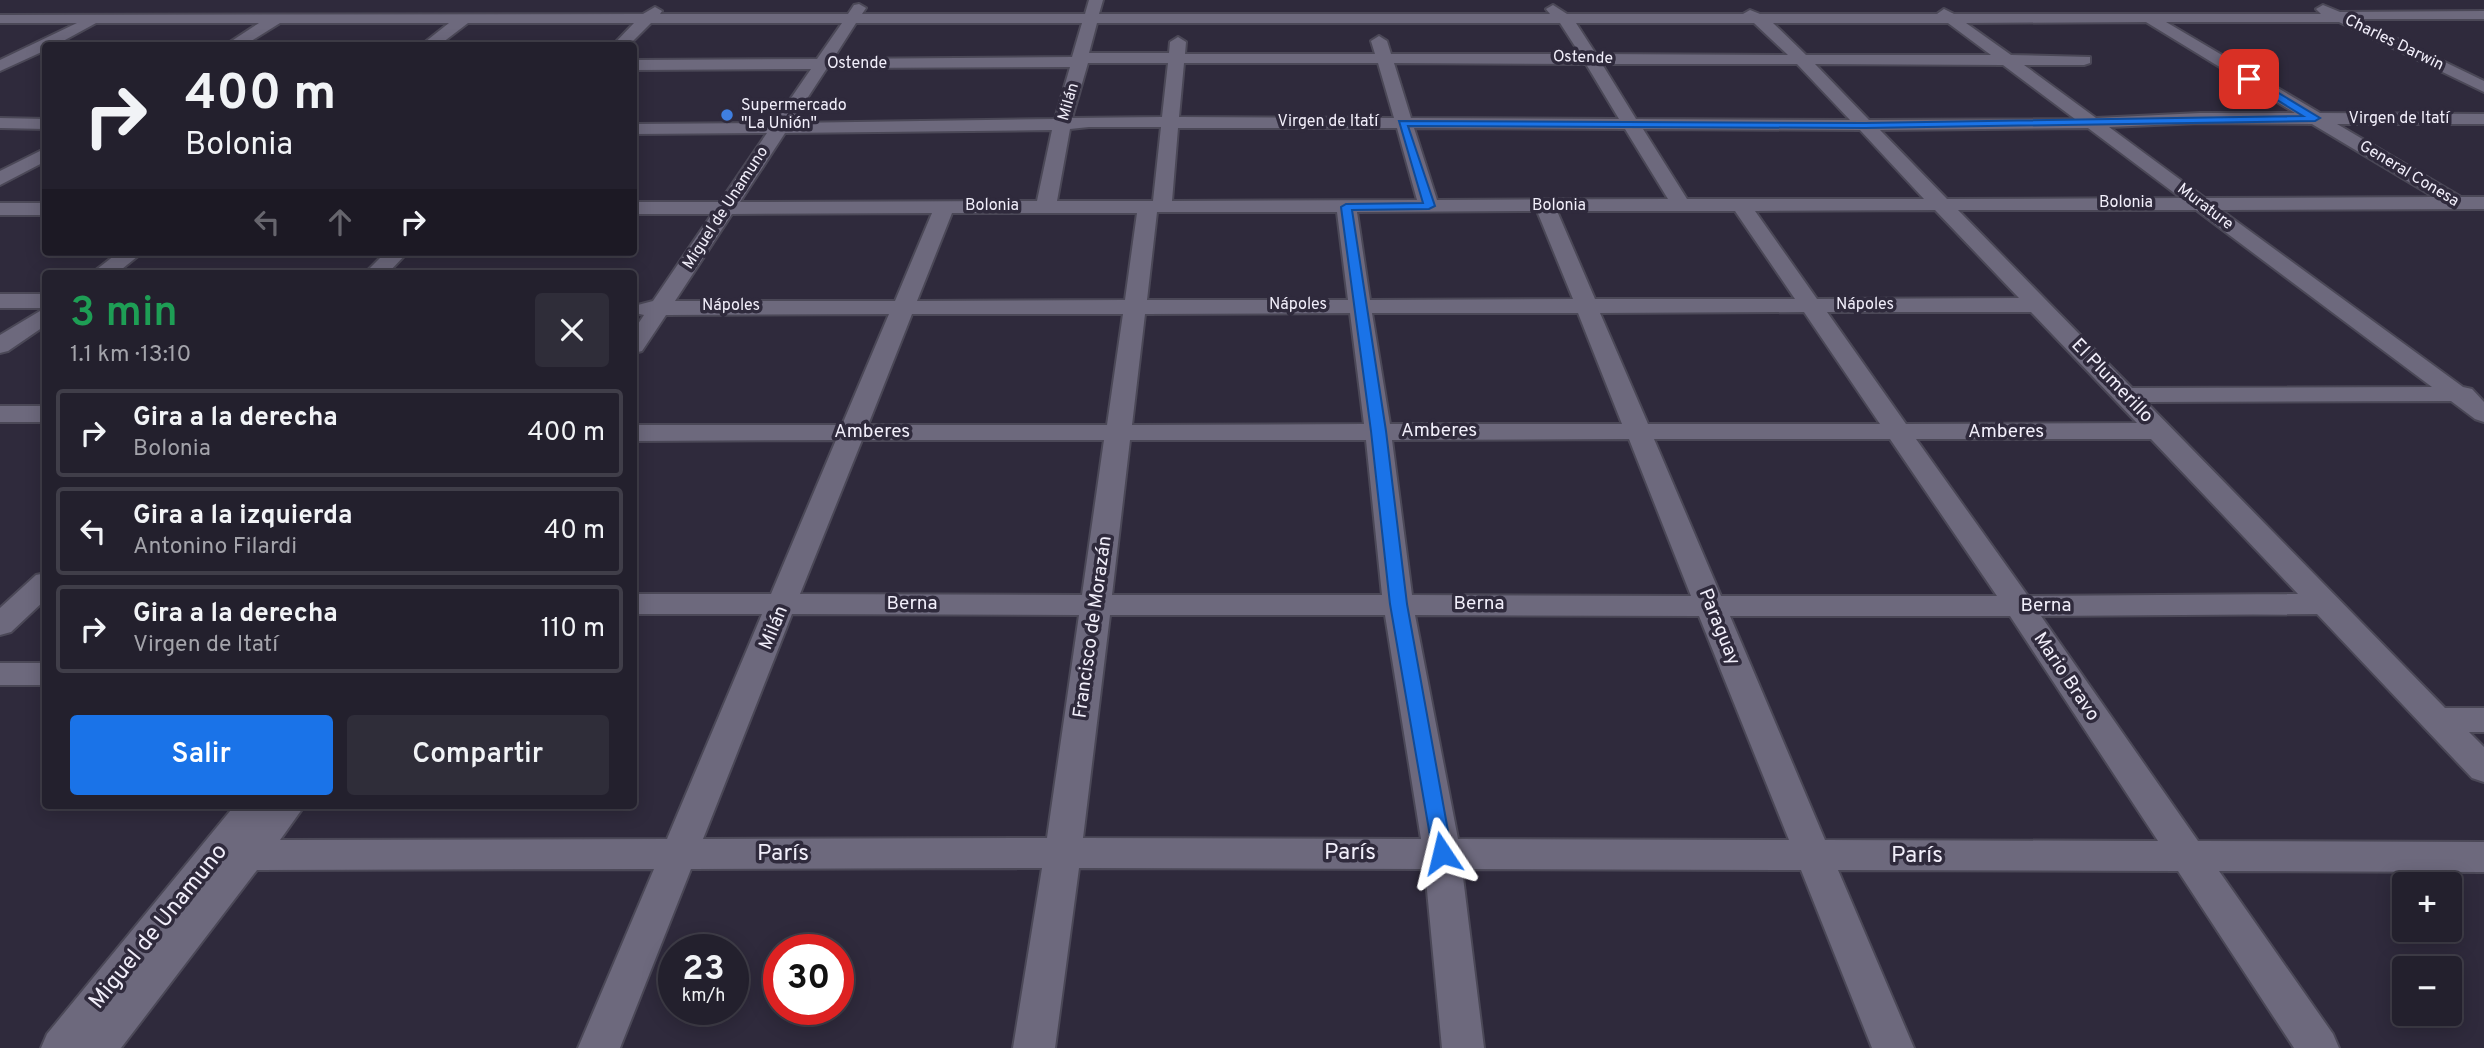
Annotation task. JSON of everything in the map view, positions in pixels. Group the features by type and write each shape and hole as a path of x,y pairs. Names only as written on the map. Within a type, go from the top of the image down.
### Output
{"street":[{"path":"238,42 311,0"},
{"path":"432,42 490,0"},
{"path":"623,42 666,0"},
{"name":"Miguel de Unamuno","path":"637,337 648,305 720,207 848,12 865,0"},
{"path":"1096,0 1109,0"},
{"name":"Milán","path":"1046,206 1062,124 1096,0"},
{"path":"1361,0 1384,57 1429,206"},
{"path":"1548,0 1591,58 1681,205"},
{"name":"El Plumerillo","path":"1735,0 1765,23 1803,61 2484,769"},
{"name":"Murature","path":"1927,0 2484,414"},
{"name":"General Conesa","path":"2118,0 2484,218"},
{"name":"Charles Darwin","path":"2304,0 2484,87"},
{"path":"49,42 127,5"},
{"path":"0,19 648,18 848,12 1093,18 1174,9 1370,17 2484,15"},
{"name":"Francisco de Morazán","path":"1034,1048 1063,853 1119,432 1133,306 1170,122 1177,58 1174,9"},
{"path":"1,65 42,45"},
{"name":"Ostende","path":"637,65 1384,57 1803,61 2084,60"},
{"path":"1,65 42,65"},
{"name":"Virgen de Itatí","path":"637,129 1170,122 1865,125 2091,123 2200,118 2484,119"},
{"path":"0,123 42,124"},
{"path":"0,179 42,155"},
{"name":"Bolonia","path":"637,208 2484,203"},
{"name":"Mario Bravo","path":"1741,205 2019,606 2318,1048"},
{"name":"Milán","path":"599,1048 784,604 945,206"},
{"name":"Paraguay","path":"1545,206 1588,304 1893,1048"},
{"path":"1346,207 1378,431 1398,604 1442,853 1463,1048"},
{"path":"0,209 42,209"},
{"path":"107,270 127,256"},
{"path":"379,270 394,256"},
{"path":"0,301 42,301"},
{"name":"Nápoles","path":"648,305 2037,305"},
{"path":"0,346 42,317"},
{"path":"2126,395 2484,394"},
{"path":"0,414 42,414"},
{"name":"Amberes","path":"637,433 2160,431"},
{"path":"0,625 42,586"},
{"name":"Berna","path":"637,604 2324,604"},
{"path":"0,674 42,674"},
{"path":"2437,720 2484,720"},
{"name":"Miguel de Unamuno","path":"96,1048 232,856 254,809"},
{"name":"Miguel de Unamuno","path":"62,1048 232,856 283,809"},
{"name":"París","path":"232,856 1442,853 2484,857"}],"place":[{"name":"Supermercado \"La Unión\"","path":"727,115"}],"route":[{"path":"1442,853 1398,604 1378,431 1346,207 1429,206 1402,123 2072,124 2108,120 2315,118 2249,79"}]}
